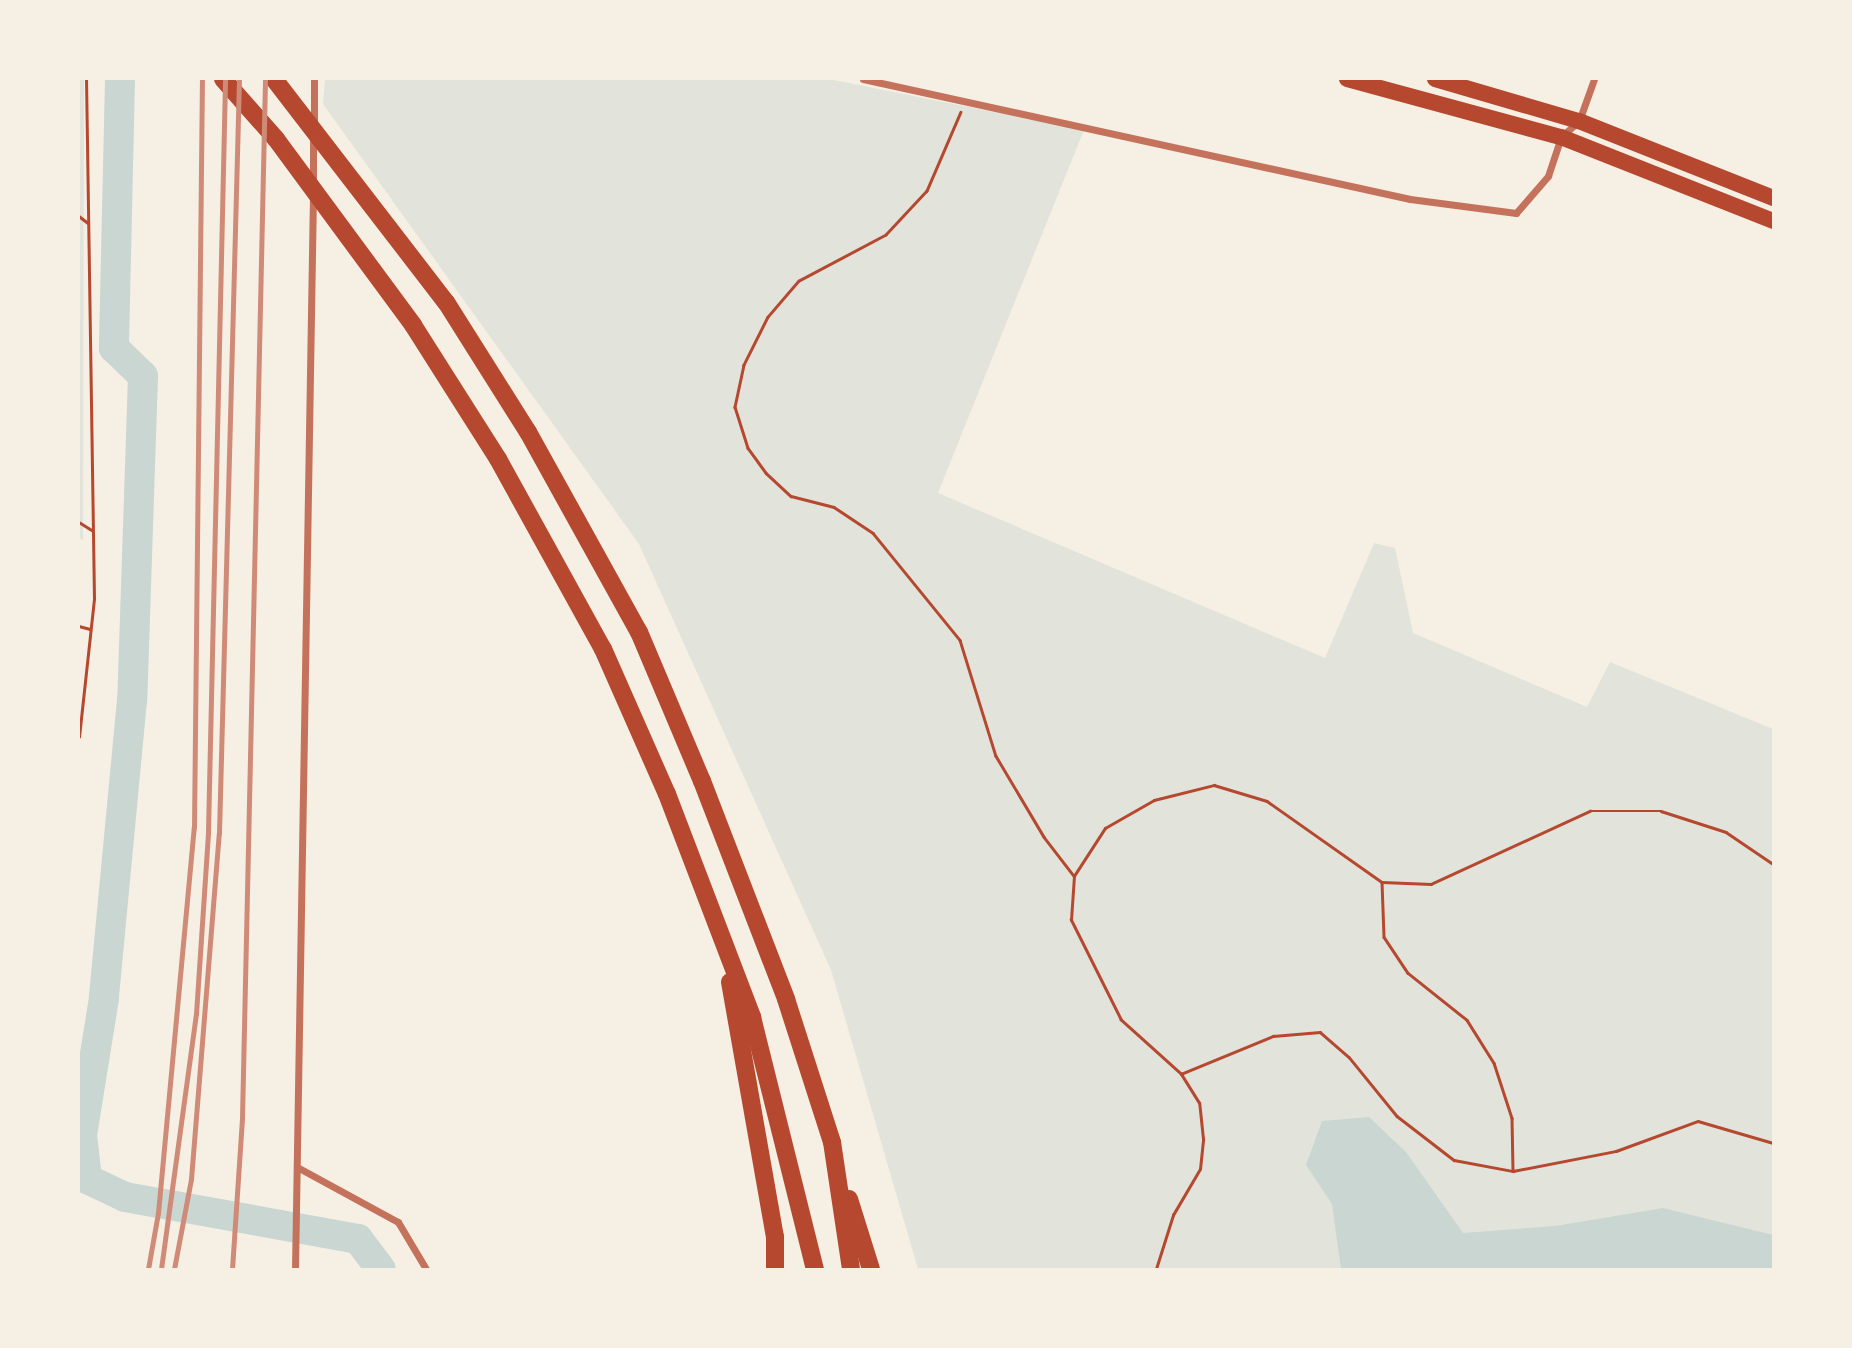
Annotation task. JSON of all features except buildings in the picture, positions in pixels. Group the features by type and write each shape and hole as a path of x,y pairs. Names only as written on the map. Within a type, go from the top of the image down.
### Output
{"highway":[{"path":"223,79 276,139 413,325 498,458 603,649 667,794 752,1017 815,1269"},
{"path":"274,79 446,302 528,432 639,632 702,781 786,999 871,1269"},
{"path":"723,941 775,1237 775,1269"},
{"path":"832,1142 851,1269"}],"main road":[{"path":"1347,79 1561,137 1773,221"},
{"path":"1435,79 1579,121 1773,198"}],"street":[{"path":"295,1269 314,79"},
{"path":"863,79 1410,199 1517,213 1548,176 1561,137 1579,121 1594,79"},
{"path":"297,1168 398,1222 426,1269"}],"path":[{"path":"79,737 90,629 92,530 86,79"},
{"path":"966,101 943,146 927,191 886,235 799,281 768,317 744,365 735,407 748,448 766,473 791,496 834,507 873,533 960,640 996,756 1044,837 1074,876"},
{"path":"79,216 88,223"},
{"path":"79,522 92,530"},
{"path":"79,626 90,629"},
{"path":"1156,1269 1173,1215 1200,1169 1203,1139 1199,1103 1181,1074 1121,1020 1091,967 1071,920 1074,876 1105,828 1154,800 1214,785 1268,801 1382,882 1431,884 1590,811 1661,811 1726,832 1773,864"},
{"path":"1382,882 1384,937 1408,973 1467,1020 1494,1063 1511,1118 1513,1171"},
{"path":"1181,1074 1273,1036 1320,1032 1349,1057 1397,1116 1454,1160 1513,1171 1616,1152 1698,1121 1773,1143"}],"shaded area":[{"path":"79,79 84,79 83,540 79,538"},
{"path":"325,79 829,79 1084,130 938,493 1325,658 1374,543 1395,548 1413,633 1587,707 1610,662 1773,729 1773,1269 918,1269 831,970 639,544 323,104"},
{"path":"1369,1117 1406,1152 1463,1233 1555,1226 1663,1208 1773,1235 1773,1269 1341,1269 1332,1204 1306,1165 1322,1121"}],"waterway":[{"path":"120,79 114,348 143,376 132,700 104,998 82,1135 87,1179 125,1197 358,1239 381,1269"}],"railway":[{"path":"148,1269 158,1213 194,827 202,79"},
{"path":"161,1269 196,1014 208,831 225,79"},
{"path":"174,1269 191,1179 219,833 239,79"},
{"path":"232,1269 242,1118 265,79"}]}
